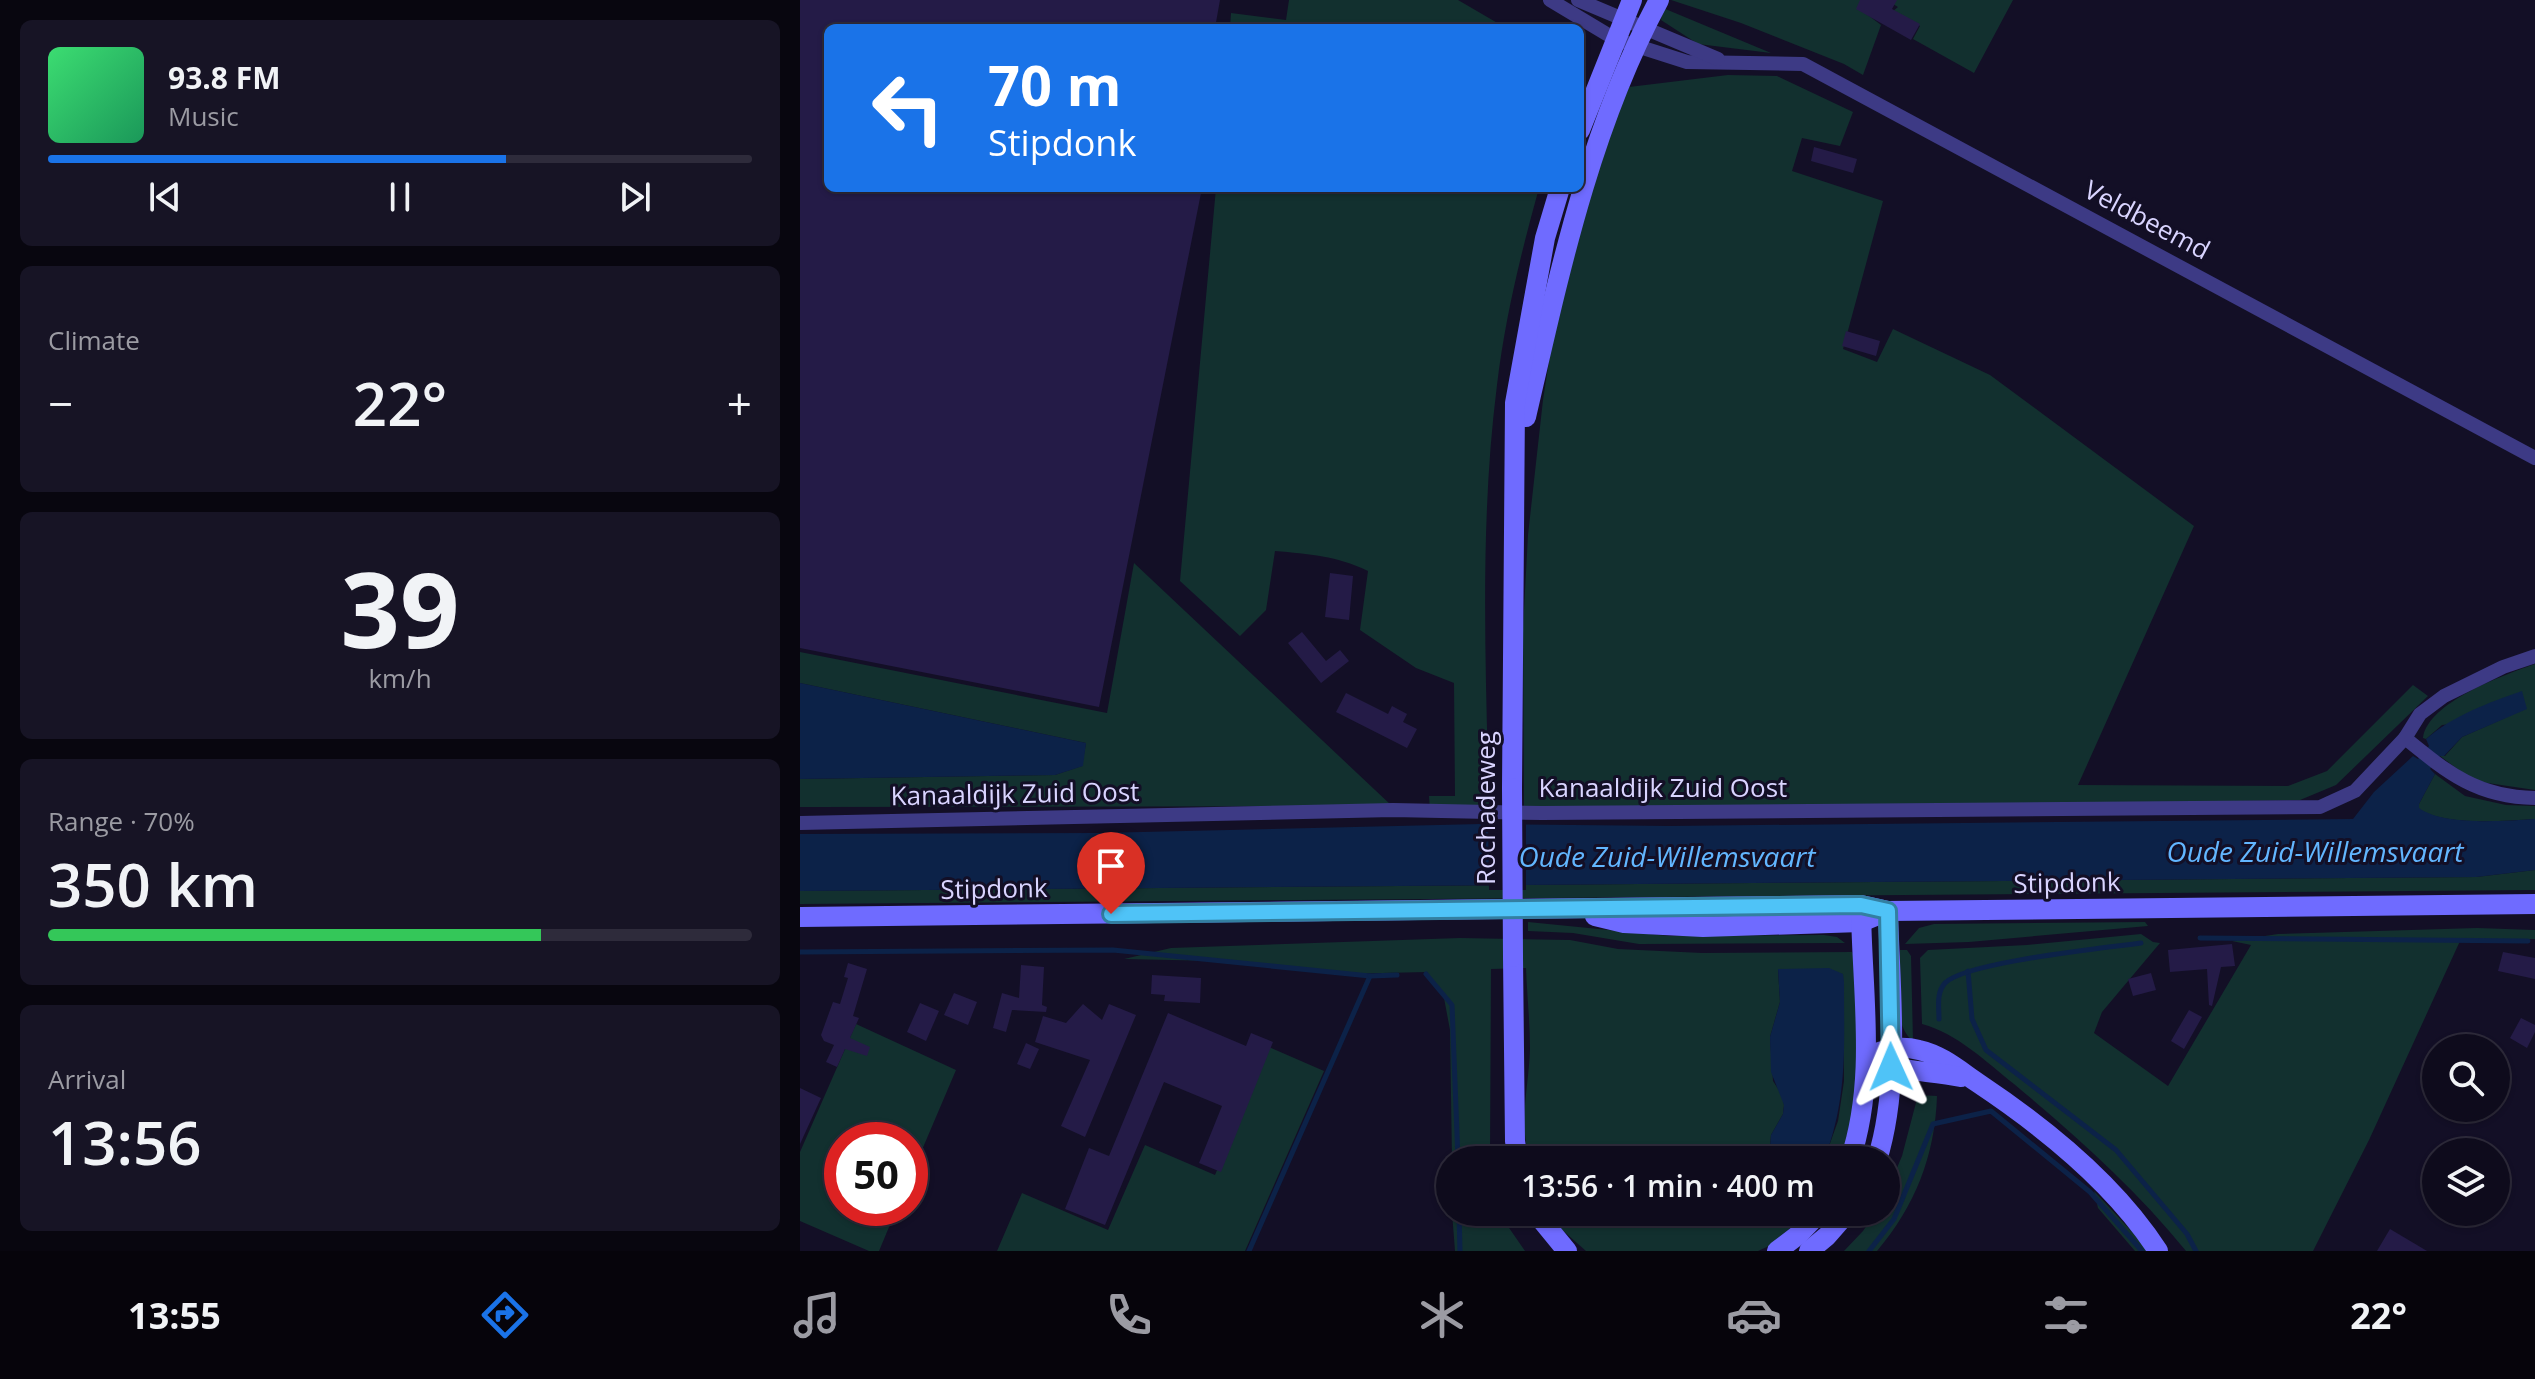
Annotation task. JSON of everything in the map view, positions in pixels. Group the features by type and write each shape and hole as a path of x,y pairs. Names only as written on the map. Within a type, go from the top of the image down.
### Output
{"main road":[{"path":"1584,120 1632,0"},
{"name":"Rochadeweg","path":"1584,185 1607,115 1639,38 1659,0"},
{"name":"Rochadeweg","path":"1516,1146 1512,788 1513,515 1517,456 1515,403 1545,238 1559,192"},
{"name":"Rochadeweg","path":"1517,456 1582,192"},
{"name":"Stipdonk","path":"800,917 1573,909 1861,914 1888,911 2535,904"},
{"path":"1881,1146 1887,1123 1891,1057 1888,911"},
{"path":"1853,1146 1863,1102 1866,1057 1861,914"},
{"path":"1866,1057 1931,1053 2021,1111 2083,1164 2149,1236 2158,1251"},
{"path":"1546,1226 1567,1251"},
{"path":"1777,1251 1807,1226"},
{"path":"1809,1251 1836,1226"}],"street":[{"name":"Veldbeemd","path":"1550,0 1687,62 1803,64 2535,458"},
{"name":"Veldbeemd","path":"1578,0 1619,29"},
{"name":"Kanaaldijk Zuid Oost","path":"800,823 1393,810 1542,813 2320,807 2355,791 2405,738 2420,714 2444,696 2503,667 2535,656"},
{"path":"2405,738 2463,782 2501,796 2535,798"}],"green space":[{"path":"1289,0 1458,0 1499,24 1230,24 1231,13 1286,20"},
{"path":"1671,0 1865,0 1860,9 1881,25 1863,75 1844,64 1741,23"},
{"path":"1886,0 2013,0 1974,73 1913,39 1920,26 1892,12 1898,7"},
{"path":"1663,8 1771,53 1698,44 1661,20"},
{"path":"1728,75 1777,76 1853,112 1840,146 1802,138 1792,171 1883,201 1843,349 1877,362 1893,329 1990,375 2194,526 2078,785 2288,786 2327,771 2413,685 2428,696 2336,785 2300,800 1524,812 1523,628 1528,535 1543,400 1553,335 1600,158 1629,87"},
{"path":"1216,192 1538,192 1509,310 1491,438 1485,598 1489,811 1430,811 1429,796 1455,796 1454,683 1416,668 1360,630 1368,571 1334,559 1275,551 1266,610 1240,636 1180,581"},
{"path":"1134,563 1392,806 800,807 800,779 1055,775 1082,766 1086,743 800,683 800,652 1107,713"},
{"path":"2535,664 2535,790 2474,781 2440,756 2445,756 2462,737 2505,718 2442,725 2426,739 2423,738 2428,725 2452,702 2487,683"},
{"path":"2435,774 2465,796 2506,805 2535,806 2535,819 2475,821 2430,814 2419,809 2419,804"},
{"path":"2535,870 2535,890 800,904 800,891 2476,877"},
{"path":"1528,922 1669,936 1824,935 1837,937 1845,943 1639,944 1573,933 1528,931"},
{"path":"2145,922 2148,926 1969,942 1905,944 1919,928 1934,924"},
{"path":"2477,928 2535,930 2535,939 2460,941 2369,1140 2313,1251 2186,1251 2126,1184 2037,1103 1971,1049 1947,1034 1922,1024 1920,958 1928,950 2027,945 2141,934 2160,943 2102,1012 2094,1033 2168,1086 2251,945 2232,941 2278,934"},
{"path":"1460,938 1570,940 1618,949 1702,953 1852,952 1859,968 1858,1091 1844,1146 1829,1146 1838,1121 1844,1081 1843,974 1778,969 1780,1002 1770,1037 1773,1081 1784,1105 1783,1114 1771,1135 1770,1146 1527,1146 1524,1118 1530,1049 1526,968 1491,969 1490,1146 1452,1146 1450,1030 1444,998 1427,972 1339,974 1218,961 1124,959 1171,948"},
{"path":"1900,950 1907,950 1911,956 1913,1041 1906,1034 1899,1012 1897,972"},
{"path":"856,1024 956,1070 928,1136 928,1122 824,1122 824,1226 889,1226 879,1251 869,1251 800,1221 800,1152"},
{"path":"1269,1047 1324,1071 1245,1251 997,1251 1022,1193 1108,1230 1145,1145 1215,1175"},
{"path":"1918,1095 1937,1096 1927,1160 1900,1219 1902,1156"},
{"path":"2094,1191 2150,1251 2135,1251 2098,1208"},
{"path":"1453,1226 1508,1226 1525,1251 1455,1251"},
{"path":"1793,1226 1769,1246 1758,1251 1586,1251 1560,1228"},
{"path":"1866,1226 1895,1226 1877,1251 1844,1251"}],"water":[{"path":"800,683 1086,743 1083,766 1055,775 800,779"},
{"name":"Oude Zuid-Willemsvaart","path":"2522,691 2527,709 2462,737 2444,756 2440,756 2430,769 2435,774 2419,804 2419,808 2430,814 2458,820 2535,819 2535,870 2476,877 800,891 800,834 1099,833 1481,824 1670,826 2353,819 2374,792 2413,756 2418,759 2429,746 2426,739 2472,710"},
{"path":"1829,968 1843,974 1843,1072 1829,1146 1770,1146 1771,1135 1783,1114 1784,1105 1771,1072 1770,1037 1780,1002 1778,969"}],"pier":[{"path":"1488,820 1526,821 1526,890 1489,890"}],"building":[{"path":"800,0 1220,0 1216,24 824,24 824,192 1201,192 1099,707 800,648"},
{"path":"1860,0 1897,0 1892,9 1920,24 1911,40 1856,9"},
{"path":"1814,147 1857,159 1853,173 1811,161"},
{"path":"1846,331 1880,341 1876,356 1842,346"},
{"path":"1330,573 1353,576 1349,620 1325,617"},
{"path":"1302,632 1326,661 1340,650 1349,661 1321,683 1288,643"},
{"path":"1346,693 1388,714 1392,706 1407,714 1403,722 1417,729 1407,748 1336,712"},
{"path":"2232,944 2235,966 2221,967 2212,1006 2209,1005 2207,969 2170,972 2168,950"},
{"path":"2503,952 2535,958 2535,979 2498,971"},
{"path":"848,963 867,969 853,1016 859,1018 850,1038 870,1047 867,1056 845,1049 837,1067 826,1062 834,1045 824,1041 821,1035 833,1002 840,1004 848,978 844,977"},
{"path":"1021,965 1044,967 1042,1005 1047,1007 1046,1012 1012,1010 1006,1032 993,1028 1002,993 1019,998"},
{"path":"2151,973 2156,990 2133,996 2128,979"},
{"path":"1152,975 1201,978 1200,1003 1164,1001 1165,995 1151,994"},
{"path":"954,993 977,1002 968,1025 944,1015"},
{"path":"920,1003 939,1011 926,1041 907,1032"},
{"path":"1083,1004 1102,1020 1109,1004 1136,1015 1085,1137 1061,1126 1090,1060 1035,1042 1043,1016 1066,1023"},
{"path":"2189,1010 2202,1017 2184,1049 2171,1041"},
{"path":"1168,1013 1246,1046 1251,1033 1273,1042 1221,1172 1199,1163 1222,1106 1164,1082 1105,1225 1065,1209 1089,1148 1109,1156"},
{"path":"2521,1018 2535,1025 2527,1048 2510,1038"},
{"path":"1026,1043 1039,1049 1030,1069 1017,1064"},
{"path":"800,1088 821,1098 800,1144"},
{"path":"2390,1229 2427,1251 2377,1251"}],"waterway":[{"path":"2200,938 2528,941"},
{"path":"1939,1019 1940,991 1945,983 1958,975 2007,962 2141,943"},
{"path":"800,952 1113,950 1370,976 1249,1251"},
{"path":"1968,971 1972,1019 1986,1050 2116,1150 2187,1234 2196,1251"},
{"path":"1426,974 1452,1005 1457,1146"},
{"path":"1370,976 1397,975"},
{"path":"1869,1251 1894,1219 1933,1124 1991,1111 2090,1192 2142,1251"},
{"path":"1459,1226 1460,1251"}],"route":[{"path":"1111,914 1861,905 1888,911 1891,1067"}]}
